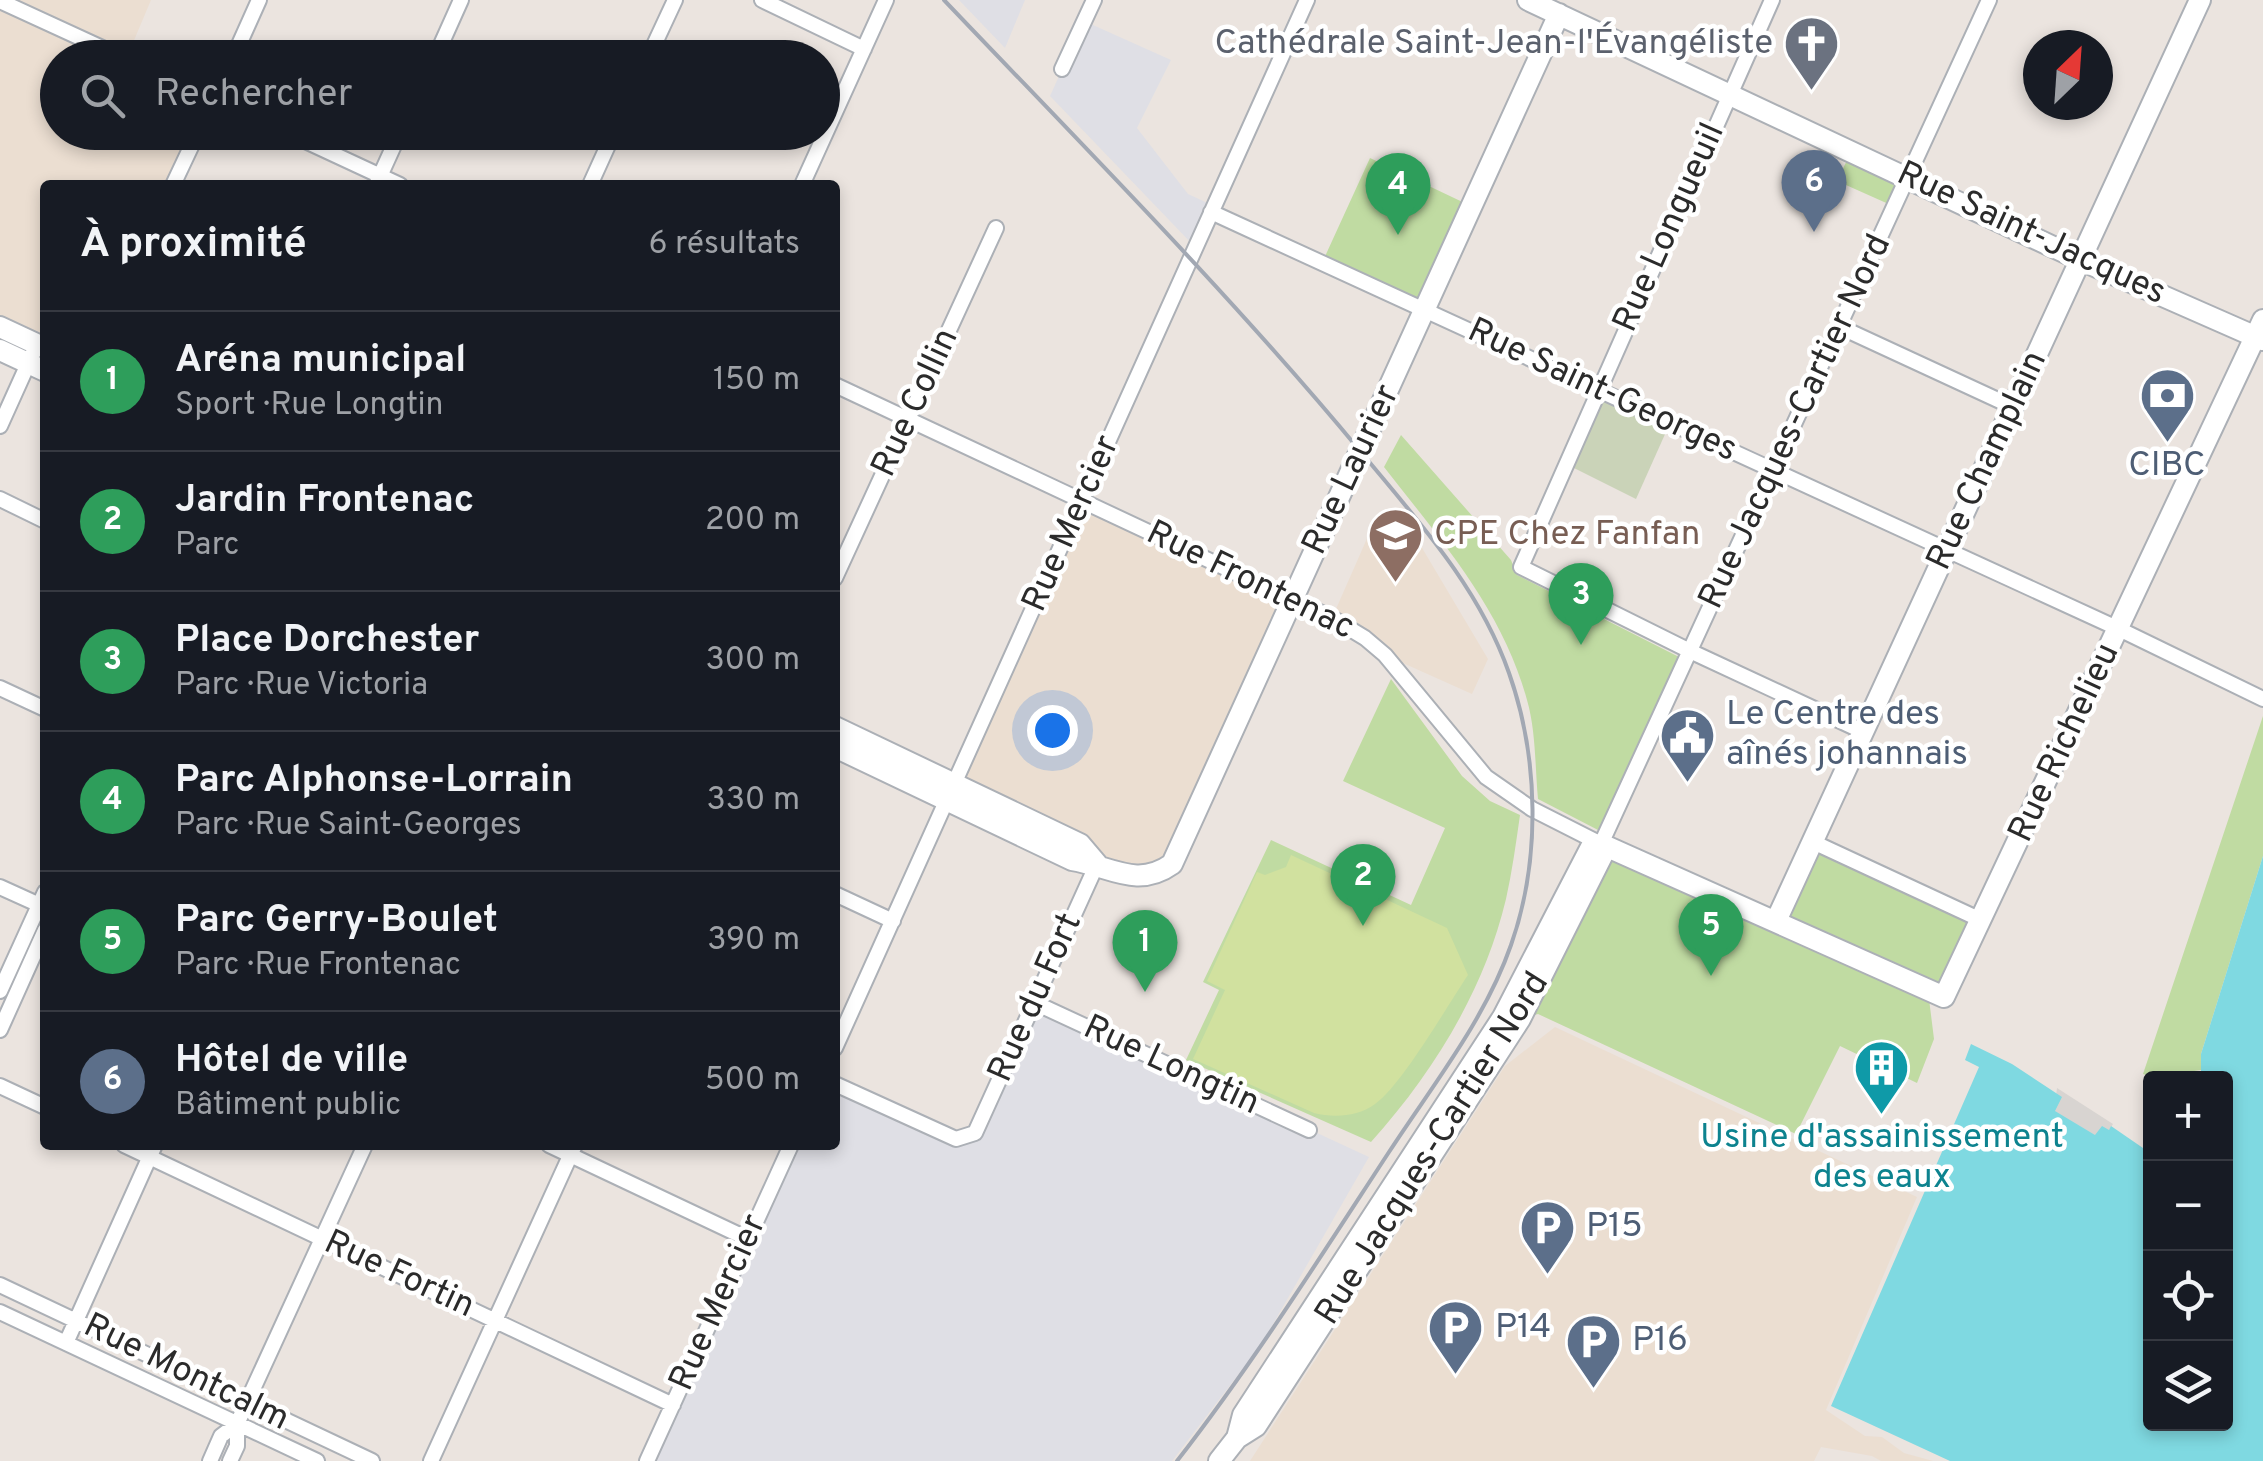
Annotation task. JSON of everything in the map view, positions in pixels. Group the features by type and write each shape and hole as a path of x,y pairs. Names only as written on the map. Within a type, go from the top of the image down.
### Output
{"street":[{"path":"0,0 86,40"},
{"path":"241,40 258,0"},
{"path":"442,40 461,0"},
{"path":"656,40 675,0"},
{"path":"762,0 864,49"},
{"path":"840,102 886,0"},
{"path":"1062,69 1094,0"},
{"name":"Rue Mercier","path":"840,1037 1307,0"},
{"name":"Rue Saint-Jacques","path":"1528,0 1562,7 1729,95 2080,260 2260,333"},
{"name":"Rue Longueuil","path":"1692,652 1521,567 1772,0"},
{"name":"Rue Jacques-Cartier Nord","path":"1220,1461 1237,1438 1242,1415 1503,1017 1591,847 1601,844 1989,0"},
{"name":"Rue Champlain","path":"1776,921 2200,0"},
{"name":"Rue Laurier","path":"951,792 1072,860 1135,878 1157,875 1172,864 1562,7"},
{"path":"176,180 190,150"},
{"path":"320,150 378,180 392,150"},
{"path":"592,180 606,150"},
{"path":"804,180 818,150"},
{"name":"Rue Saint-Georges","path":"1212,212 2263,699"},
{"name":"Rue Collin","path":"840,567 996,228"},
{"path":"0,327 39,357"},
{"path":"1840,327 2013,407"},
{"name":"Rue Richelieu","path":"1776,921 1944,997 2260,333"},
{"path":"0,350 39,357"},
{"path":"0,426 39,357"},
{"name":"Rue Frontenac","path":"840,387 1294,598 1365,638 1385,656 1486,777 1532,809 1601,844 1776,921"},
{"path":"0,500 40,519"},
{"path":"1692,652 1864,732"},
{"path":"0,688 40,707"},
{"path":"840,730 951,792"},
{"path":"840,749 951,792"},
{"path":"1813,842 1981,920"},
{"name":"Rue du Fort","path":"840,1086 956,1140 975,1133 1096,864"},
{"path":"0,886 40,901"},
{"path":"840,896 893,921"},
{"path":"0,991 40,908"},
{"path":"0,1030 40,941"},
{"name":"Rue Longtin","path":"1033,1002 1309,1130"},
{"path":"0,1086 40,1106"},
{"path":"230,1461 237,1446 237,1424 363,1150"},
{"path":"431,1461 573,1150 748,1238"},
{"name":"Rue Mercier","path":"647,1461 789,1150"},
{"path":"66,1343 152,1151"},
{"name":"Rue Fortin","path":"152,1151 322,1239 673,1405"},
{"name":"Rue Montcalm","path":"0,1284 372,1461"},
{"name":"Rue Montcalm","path":"0,1312 316,1461"},
{"path":"210,1461 221,1436 237,1424"}],"shaded area":[{"path":"0,0 151,0 134,40 40,40 40,150 191,150 178,180 40,180 40,347 0,327"},
{"path":"959,0 1025,0 1005,48"},
{"path":"1084,21 1171,60 1137,128 1188,194 1214,206 1195,247 1050,96"},
{"path":"1084,500 1294,598 1172,864 1135,878 955,785"},
{"name":"CPE Chez Fanfan","path":"1409,526 1488,659 1472,694 1385,655 1332,618 1369,534 1398,550"},
{"path":"1033,1002 1369,1157 1261,1345 1172,1461 647,1461 789,1150 840,1150 840,1086 956,1139 975,1133"},
{"path":"1555,1027 1917,1197 1826,1410 1865,1436 1882,1437 1904,1453 1933,1461 1881,1461 1821,1447 1814,1461 1250,1461 1505,1066"},
{"path":"2057,1088 2113,1124 2109,1130 2096,1136 2054,1111"}],"green space":[{"path":"1850,154 1905,178 1893,206 1837,181"},
{"path":"1370,158 1473,207 1426,310 1322,263"},
{"path":"1599,390 1670,423 1636,499 1566,464"},
{"path":"1401,435 1511,560 1517,575 1681,658 1600,831 1538,799 1530,712 1502,636 1468,577 1384,467"},
{"path":"1391,679 1462,776 1490,801 1520,815 1506,899 1470,998 1435,1059 1371,1142 1186,1060 1219,990 1203,982 1271,840 1411,905 1445,828 1343,781"},
{"path":"2263,716 2263,856 2201,1054 2201,1070 2144,1071"},
{"path":"1813,842 1981,920 1944,997 1776,921"},
{"path":"1609,854 1929,999 1934,1039 1917,1083 1840,1046 1796,1134 1538,1014 1520,1019"},
{"path":"1291,855 1447,928 1468,975 1398,1080 1375,1104 1353,1114 1314,1113 1193,1059 1225,990 1207,981 1257,872 1265,875 1286,867"}],"water":[{"path":"2263,856 2263,1461 1950,1461 1831,1406 1979,1067 1965,1060 1971,1044 2012,1064 2062,1097 2055,1111 2095,1135 2102,1126 2109,1130 2111,1126 2143,1148 2143,1431 2233,1431 2233,1071 2201,1071 2201,1054"}],"railway":[{"path":"944,0 1260,336 1425,530 1464,583 1496,642 1509,673 1526,739 1532,809 1528,879 1511,945 1487,1000 1286,1308 1177,1461"}],"place":[{"name":"Cathédrale Saint-Jean-l'Évangéliste","path":"1812,93"},
{"name":"Hôtel de ville","path":"1814,232"},
{"name":"Parc Alphonse-Lorrain","path":"1398,235"},
{"name":"CIBC","path":"2167,444"},
{"name":"CPE Chez Fanfan","path":"1395,584"},
{"name":"Place Dorchester","path":"1581,645"},
{"name":"Le Centre des aînés johannais","path":"1687,784"},
{"name":"Jardin Frontenac","path":"1363,926"},
{"name":"Parc Gerry-Boulet","path":"1711,976"},
{"name":"Aréna municipal","path":"1145,992"},
{"name":"Usine d'assainissement des eaux","path":"1882,1116"},
{"name":"P15","path":"1547,1276"},
{"name":"P14","path":"1456,1377"},
{"name":"P16","path":"1593,1390"}]}
